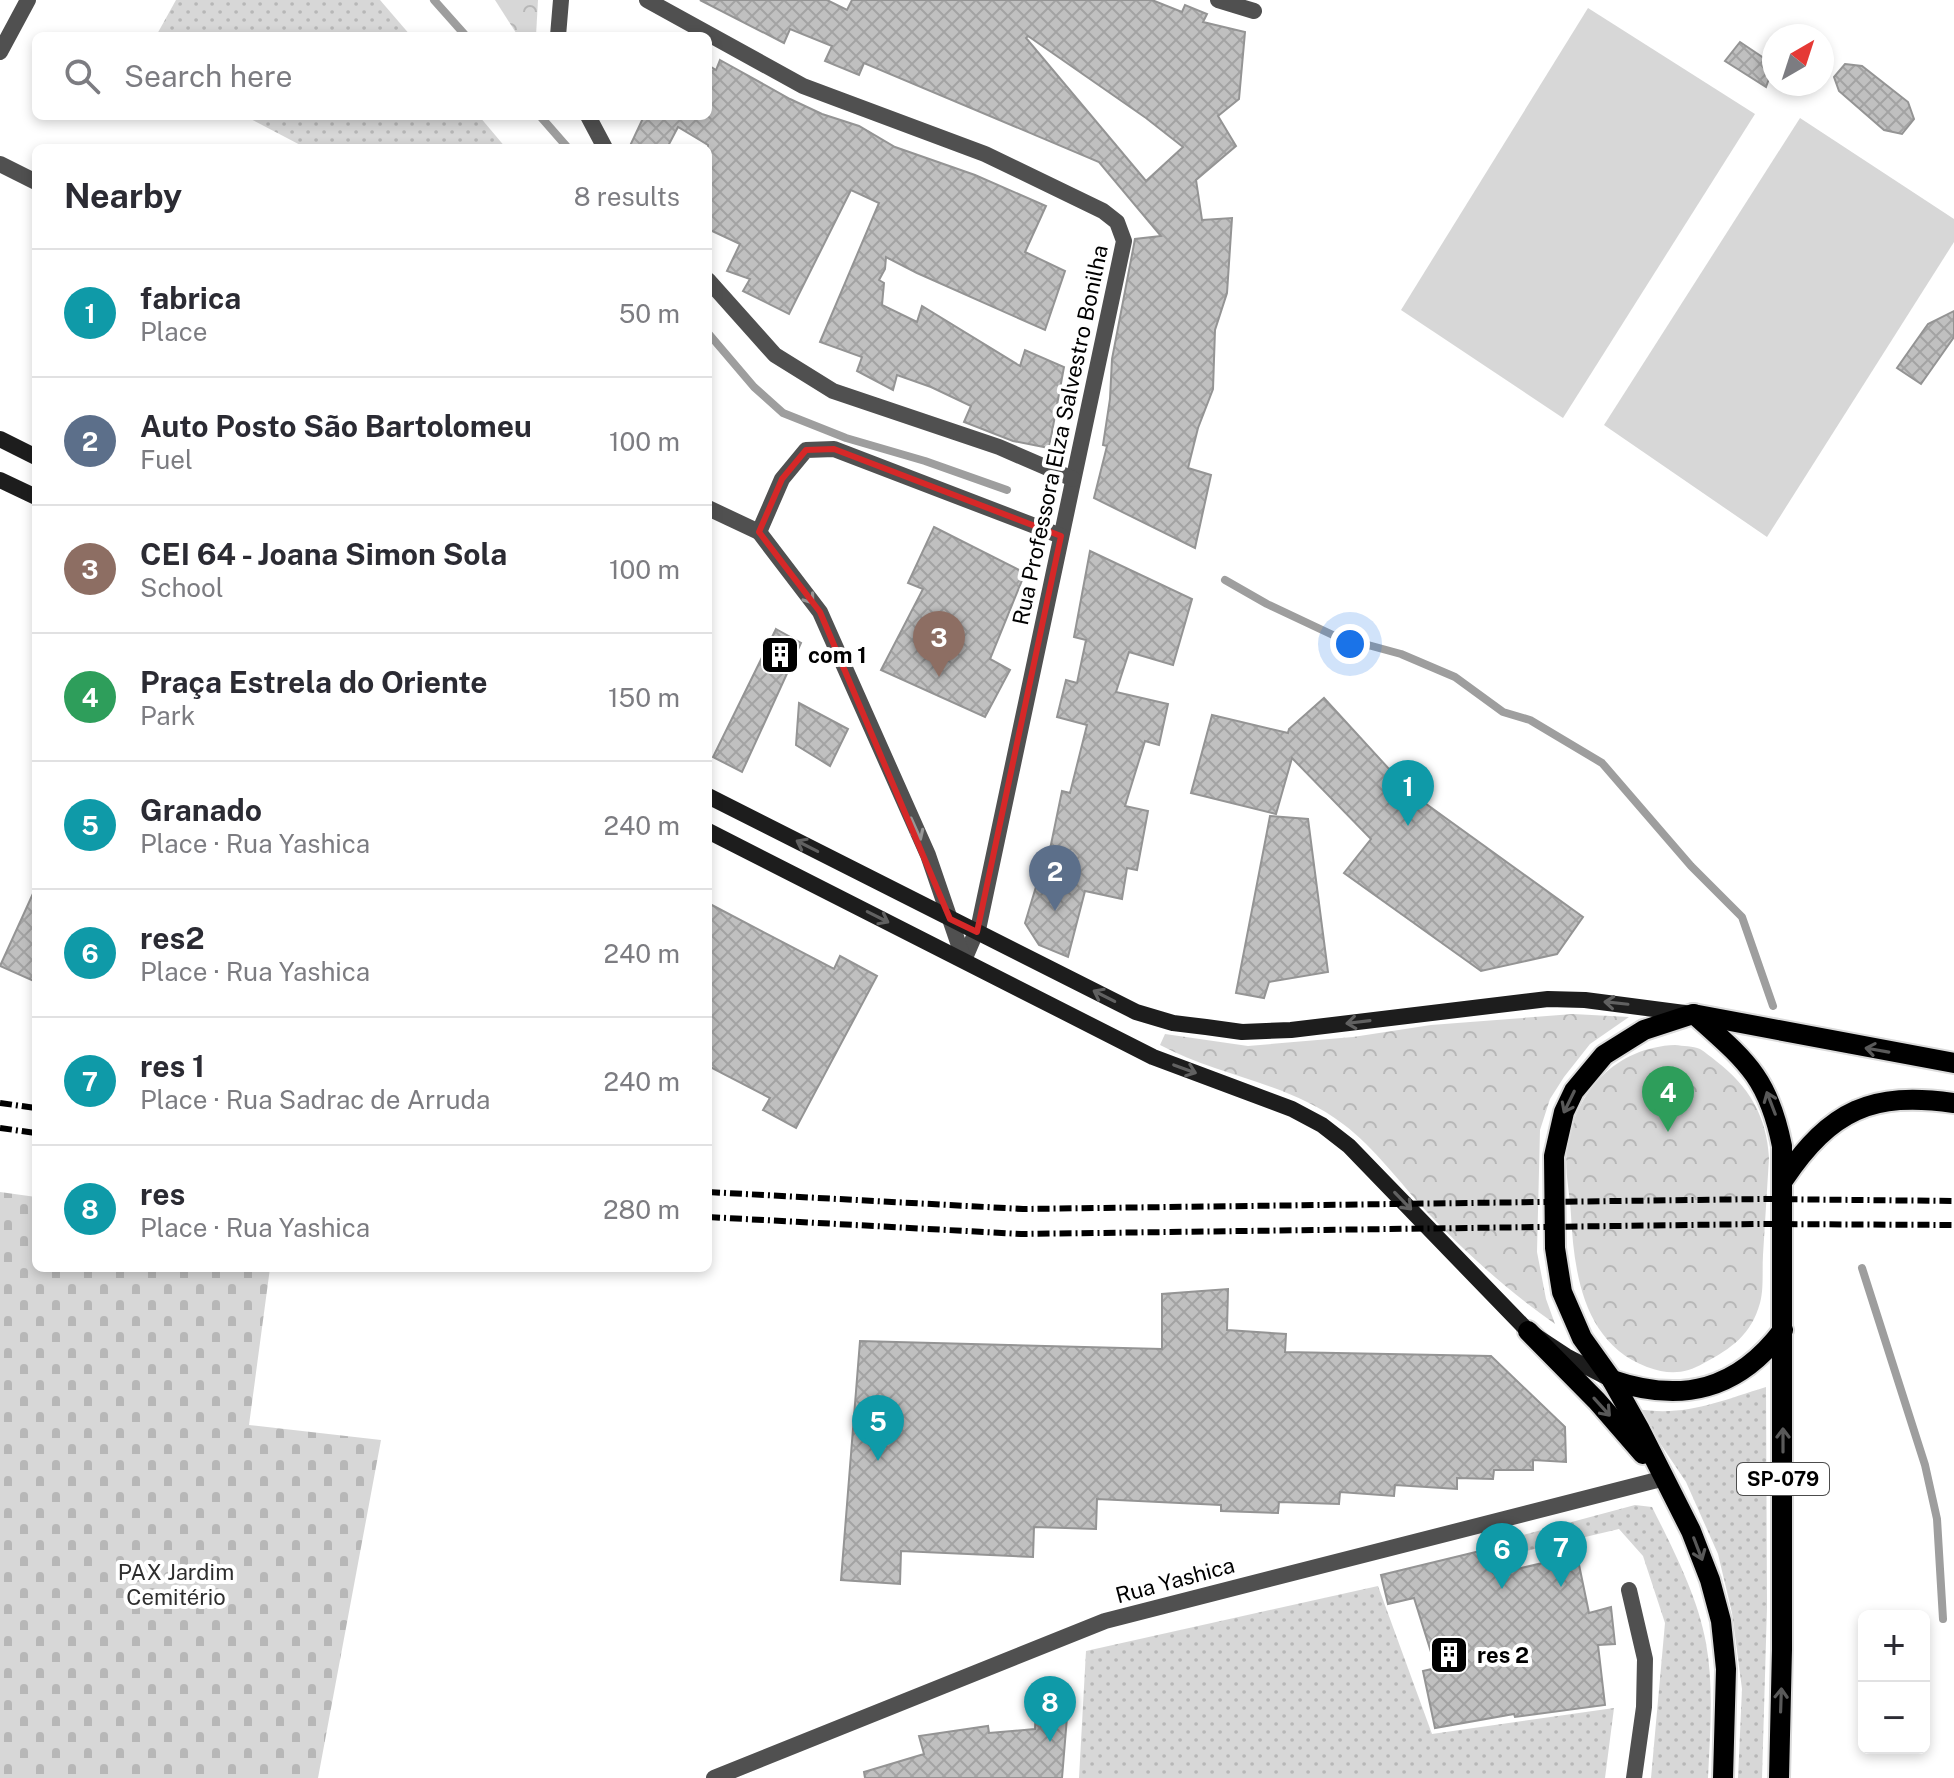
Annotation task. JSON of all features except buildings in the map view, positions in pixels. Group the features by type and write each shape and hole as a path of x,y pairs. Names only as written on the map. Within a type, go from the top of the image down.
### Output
{"main road":[{"path":"0,439 32,455"},
{"path":"0,480 32,495"},
{"path":"712,798 1136,1012 1173,1023 1242,1032 1291,1030 1548,999 1626,1004 1693,1014 1954,1063"},
{"path":"712,833 1153,1057 1292,1109 1322,1125 1349,1146 1597,1401 1665,1478"},
{"path":"1693,1014 1644,1030 1604,1055 1574,1091 1557,1135 1554,1156 1555,1248 1562,1292 1582,1338 1612,1380 1665,1478 1710,1580 1721,1621 1726,1669 1723,1778"},
{"name":"SP-079","path":"1693,1014 1739,1055 1767,1093 1782,1146 1779,1778"},
{"path":"1784,1179 1800,1155 1832,1124 1862,1109 1885,1100 1919,1098 1954,1103"},
{"path":"1528,1331 1566,1356 1612,1380 1639,1390 1669,1393 1698,1390 1725,1381 1751,1366 1783,1330"}],"street":[{"path":"0,52 28,0"},
{"path":"558,32 561,0"},
{"path":"1218,0 1254,11"},
{"name":"Rua Professora Elza Salvestro Bonilha","path":"656,2 708,32"},
{"name":"Rua Professora Elza Salvestro Bonilha","path":"712,34 803,86 985,154 1103,211 1117,222 1124,241 977,932 964,960"},
{"path":"590,120 603,144"},
{"path":"0,164 32,180"},
{"path":"712,284 775,355 833,391 999,447 1073,479"},
{"path":"759,532 782,479 806,450 834,449 1061,536"},
{"path":"712,510 759,532 820,612 928,855 964,960"},
{"name":"Rua Yashica","path":"714,1778 1105,1621 1665,1478"},
{"path":"1629,1590 1645,1659 1644,1707 1634,1778"}],"highlighted area":[{"path":"834,449 1061,536 977,932 950,919 820,612 759,532 782,479 806,450"}],"green space":[{"path":"176,0 380,0 408,32 158,32"},
{"path":"495,0 538,0 536,32 515,32"},
{"path":"1588,8 1755,114 1563,418 1401,310"},
{"path":"1800,118 1954,219 1954,242 1767,537 1604,425"},
{"path":"253,120 482,120 503,144 298,144"},
{"path":"1573,1014 1629,1017 1590,1044 1564,1077 1550,1099 1540,1130 1537,1252 1546,1299 1555,1324 1473,1257 1427,1212 1377,1155 1343,1124 1322,1110 1277,1089 1182,1056 1160,1045 1165,1034 1248,1046 1353,1037 1431,1025"},
{"path":"1675,1045 1700,1049 1738,1081 1760,1116 1769,1158 1762,1292 1756,1314 1746,1332 1723,1352 1690,1369 1670,1372 1647,1367 1626,1356 1609,1341 1586,1304 1575,1260 1566,1156 1579,1108 1602,1076 1617,1063 1635,1054"},
{"name":"PAX Jardim Cemitério","path":"0,1192 32,1196 32,1272 269,1272 249,1425 381,1440 318,1778 0,1778"},
{"path":"1766,1387 1767,1607 1762,1778 1738,1778 1742,1689 1732,1613 1718,1554 1686,1482 1637,1409 1687,1409"},
{"path":"1635,1505 1652,1507 1684,1574 1702,1626 1711,1693 1708,1778 1651,1778 1665,1623 1643,1556 1619,1529 1514,1554 1512,1538"},
{"path":"1378,1586 1432,1734 1614,1708 1605,1778 1079,1778 1086,1651"}],"waterway":[{"path":"434,0 462,32"},
{"path":"544,120 564,144"},
{"path":"712,338 754,387 783,413 846,438 1007,490"},
{"path":"1225,580 1335,636 1401,654 1455,677 1503,712 1530,720 1602,763 1691,866 1742,917 1773,1006"},
{"path":"1862,1268 1925,1465 1937,1519 1943,1619"}],"railway":[{"path":"0,1103 32,1107"},
{"path":"0,1128 32,1132"},
{"path":"712,1192 1023,1209 1764,1199 1954,1201"},
{"path":"712,1217 1021,1234 1762,1224 1954,1225"}],"place":[{"name":"com 1","path":"780,655"},
{"name":"CEI 64 - Joana Simon Sola","path":"939,677"},
{"name":"fabrica","path":"1408,826"},
{"name":"Auto Posto São Bartolomeu","path":"1055,911"},
{"name":"Praça Estrela do Oriente","path":"1668,1132"},
{"name":"Granado","path":"878,1461"},
{"name":"res 1","path":"1561,1587"},
{"name":"res2","path":"1502,1589"},
{"name":"res 2","path":"1449,1655"},
{"name":"res","path":"1050,1742"}]}
